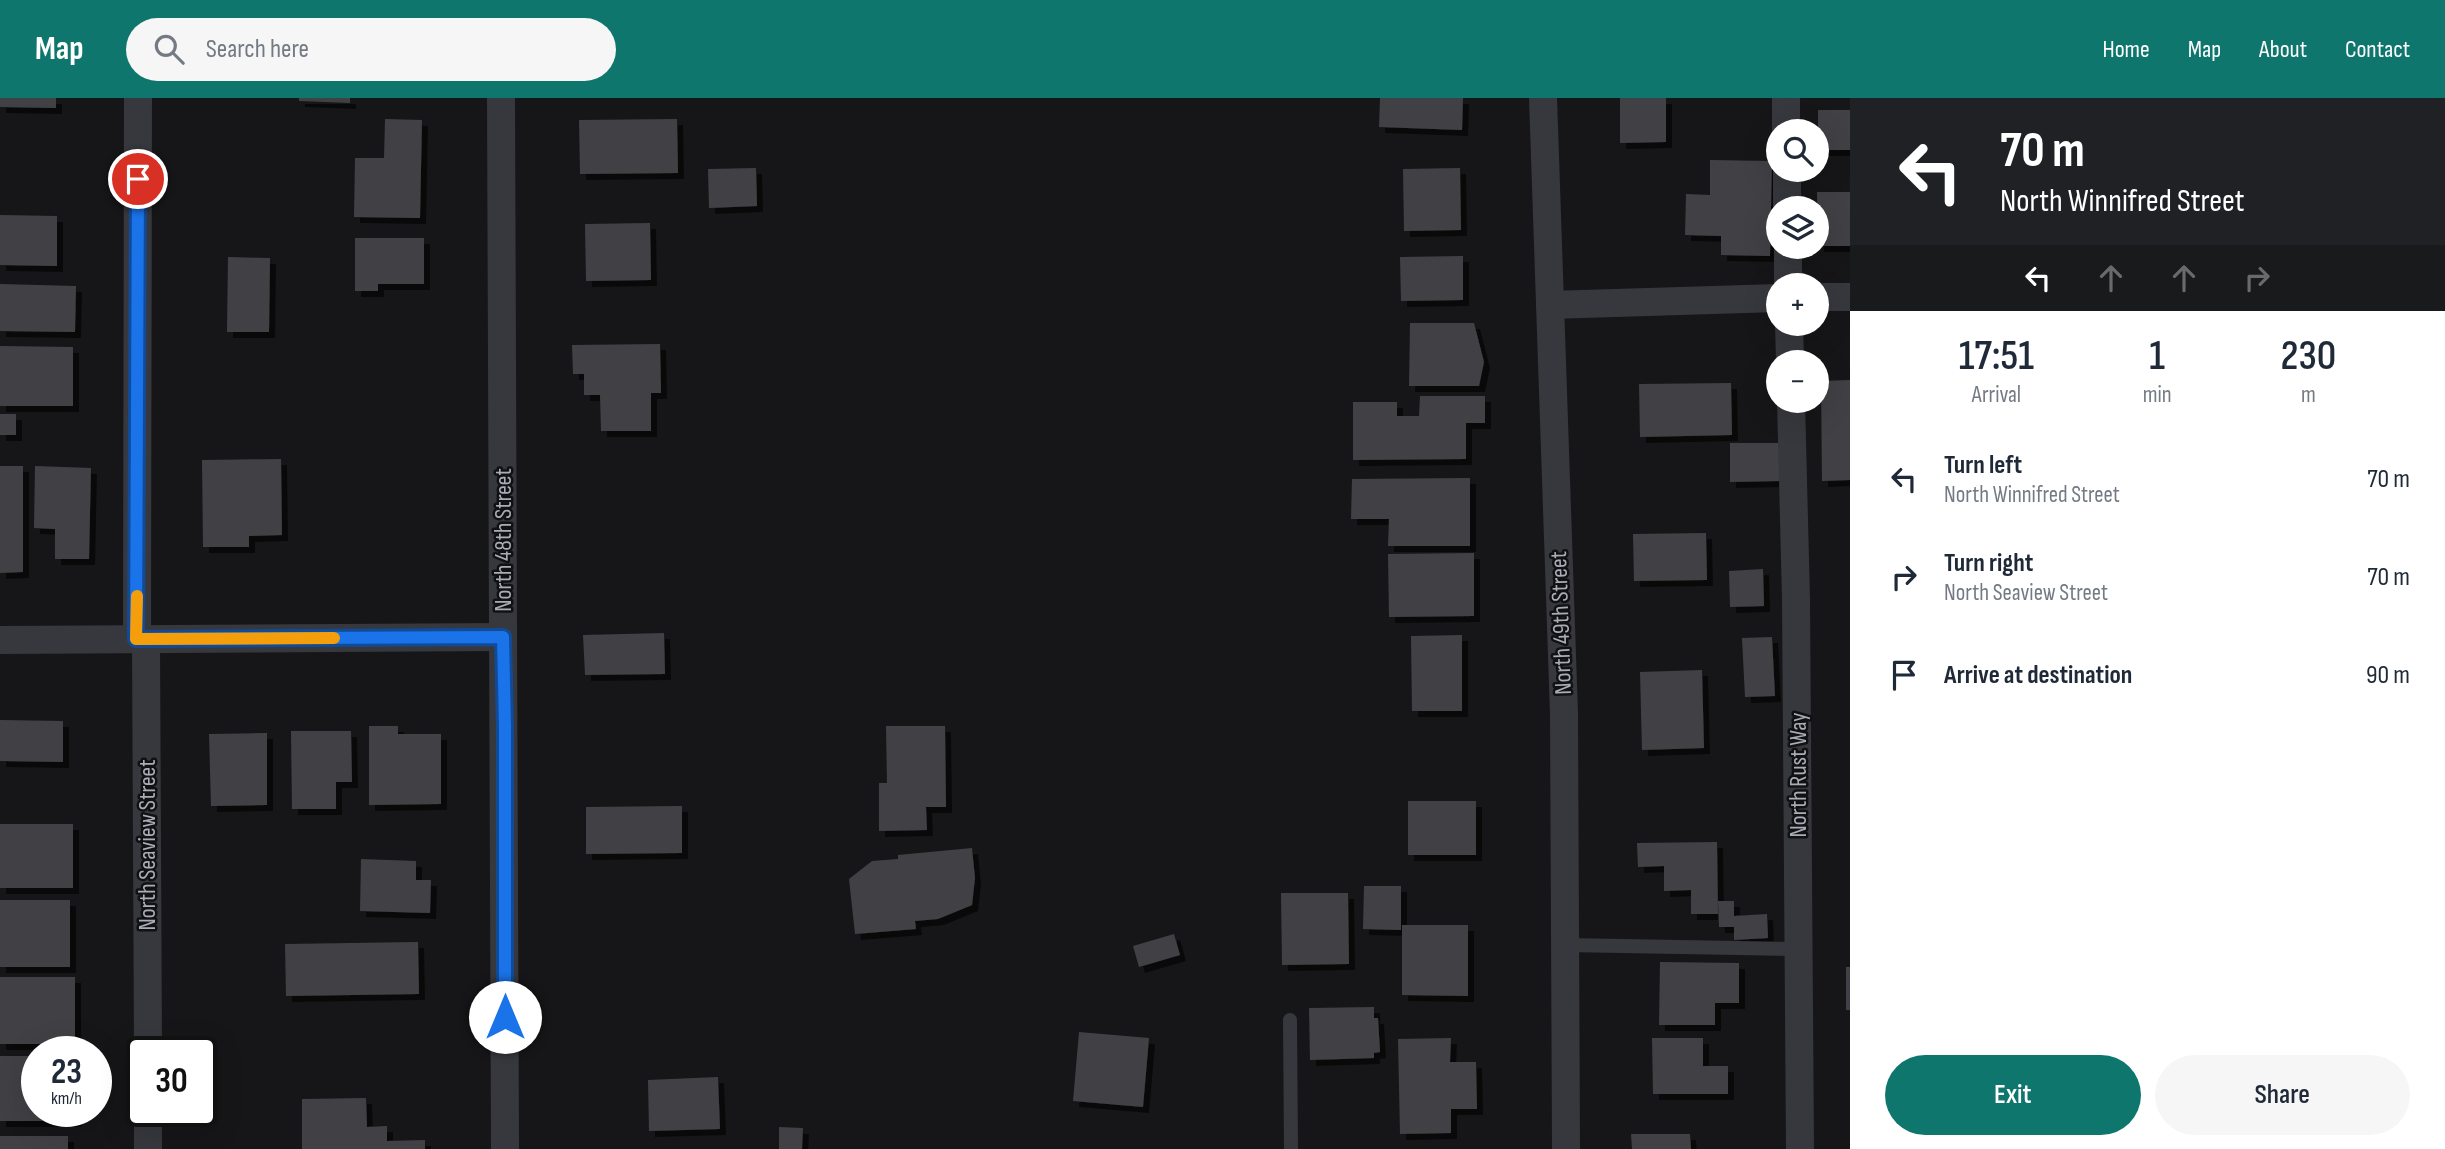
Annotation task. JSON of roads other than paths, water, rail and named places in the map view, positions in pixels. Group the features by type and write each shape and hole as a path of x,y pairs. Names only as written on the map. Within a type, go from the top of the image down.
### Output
{"street":[{"name":"North Seaview Street","path":"138,98 141,639 148,1036"},
{"name":"North 48th Street","path":"501,98 505,1149"},
{"name":"North 49th Street","path":"1543,98 1564,714 1566,1149"},
{"path":"1786,98 1786,119"},
{"path":"1829,297 1850,297"},
{"path":"1550,305 1766,298"},
{"name":"North Rust Way","path":"1791,413 1796,599 1800,1149"},
{"path":"0,640 503,637"},
{"path":"148,1127 148,1149"}],"lane":[{"path":"1565,945 1799,949"},
{"path":"1290,1020 1291,1149"}]}
